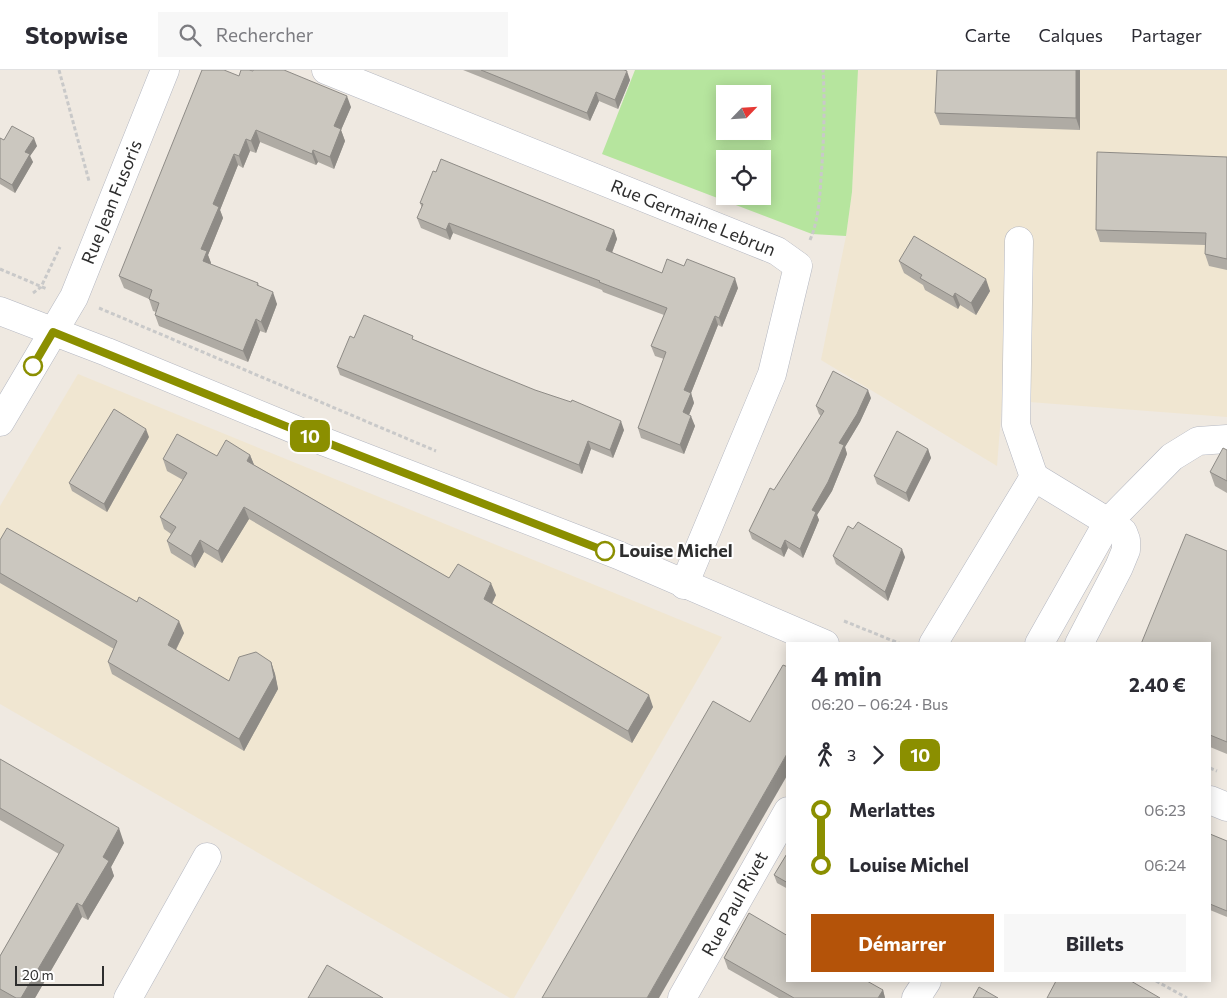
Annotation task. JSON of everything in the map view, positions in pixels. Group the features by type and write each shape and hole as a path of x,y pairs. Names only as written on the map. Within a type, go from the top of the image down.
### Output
{"street":[{"name":"Rue Jean Fusoris","path":"0,422 74,297 165,70"},
{"name":"Rue Germaine Lebrun","path":"326,70 777,250 798,266"},
{"path":"1019,241 1016,425 1034,477 1123,532 1126,540 1126,550 1120,567 1080,642"},
{"path":"684,585 772,374 798,266"},
{"path":"4,313 325,442 618,555 820,642"},
{"path":"1040,642 1108,522 1172,457 1198,441 1227,439"},
{"path":"934,642 1034,477"},
{"path":"1211,800 1227,807"},
{"name":"Rue Paul Rivet","path":"682,998 786,815"},
{"path":"128,998 207,857"},
{"path":"916,998 926,982"}],"path":[{"path":"59,70 90,186"},
{"path":"798,266 812,234 820,197 825,107 823,70"},
{"path":"4,313 41,287 61,245"},
{"path":"1158,982 1187,998"}],"shaded area":[{"path":"858,70 1227,70 1227,417 1029,402 1002,402 997,466 821,360 846,236 852,192"},
{"path":"78,374 722,637 514,998 510,998 0,704 0,506"}],"green space":[{"path":"635,70 858,70 852,192 846,236 812,234 736,205 771,205 771,150 716,150 716,197 602,154"}],"building":[{"path":"202,70 224,70 239,76 241,70 284,70 347,96 334,126 341,129 330,157 313,150 312,154 256,130 251,141 246,139 239,156 234,154 213,204 219,207 201,249 207,251 203,261 258,283 257,285 273,292 261,322 256,319 243,351 155,315 159,303 149,299 152,290 119,276"},
{"path":"481,70 627,71 615,100 596,92 587,113"},
{"path":"937,70 1076,70 1076,118 935,113"},
{"path":"12,126 34,138 25,152 30,154 12,185 0,178 0,138 4,140"},
{"path":"1097,152 1227,157 1227,259 1205,254 1206,233 1096,230"},
{"path":"441,159 614,230 606,250 662,273 667,259 684,266 687,259 735,278 719,318 715,316 684,390 691,393 683,412 691,416 680,445 638,428 666,352 651,346 667,308 449,223 446,230 417,218 423,204 420,203 433,171 436,172"},
{"path":"914,236 986,279 971,303 955,293 953,297 920,278 922,275 899,261"},
{"path":"364,315 413,336 412,339 481,368 535,390 571,402 572,400 621,421 610,450 588,441 579,465 337,367 350,336 354,338"},
{"path":"833,371 868,390 857,414 839,443 844,445 828,482 812,510 816,512 800,549 785,540 781,549 749,531 770,488 774,490 824,411 816,406"},
{"path":"114,409 146,429 104,504 69,483"},
{"path":"897,431 928,449 906,493 874,476"},
{"path":"177,434 217,456 226,440 250,455 247,461 449,578 458,564 491,583 484,599 649,695 628,731 244,507 218,551 200,540 191,556 167,541 176,527 160,517 187,473 163,459"},
{"path":"1223,448 1227,450 1227,481 1210,472"},
{"path":"858,522 902,549 885,592 833,556 848,526 853,529"},
{"path":"7,528 137,602 139,597 179,621 168,645 229,681 239,657 256,652 271,662 274,677 239,739 108,662 117,641 0,573 0,540"},
{"path":"1186,534 1227,551 1227,742 1211,735 1211,642 1142,642"},
{"path":"783,665 786,666 786,755 647,998 542,998 713,701 750,722"},
{"path":"0,759 119,828 103,857 109,861 82,906 77,903 21,998 16,998 0,989 0,956 64,845 0,808"},
{"path":"1211,834 1227,841 1227,911 1211,904"},
{"path":"786,855 786,882 774,875"},
{"path":"749,913 786,935 786,982 869,982 883,990 878,998 794,998 724,958"},
{"path":"327,965 383,998 308,998"},
{"path":"1055,982 1133,982 1160,998 1047,998"},
{"path":"979,987 998,998 973,998"}],"bus line":[{"name":"10","path":"33,366 53,332 107,352 325,442 605,551"}],"place":[{"name":"Louise Michel","path":"605,551"}]}
